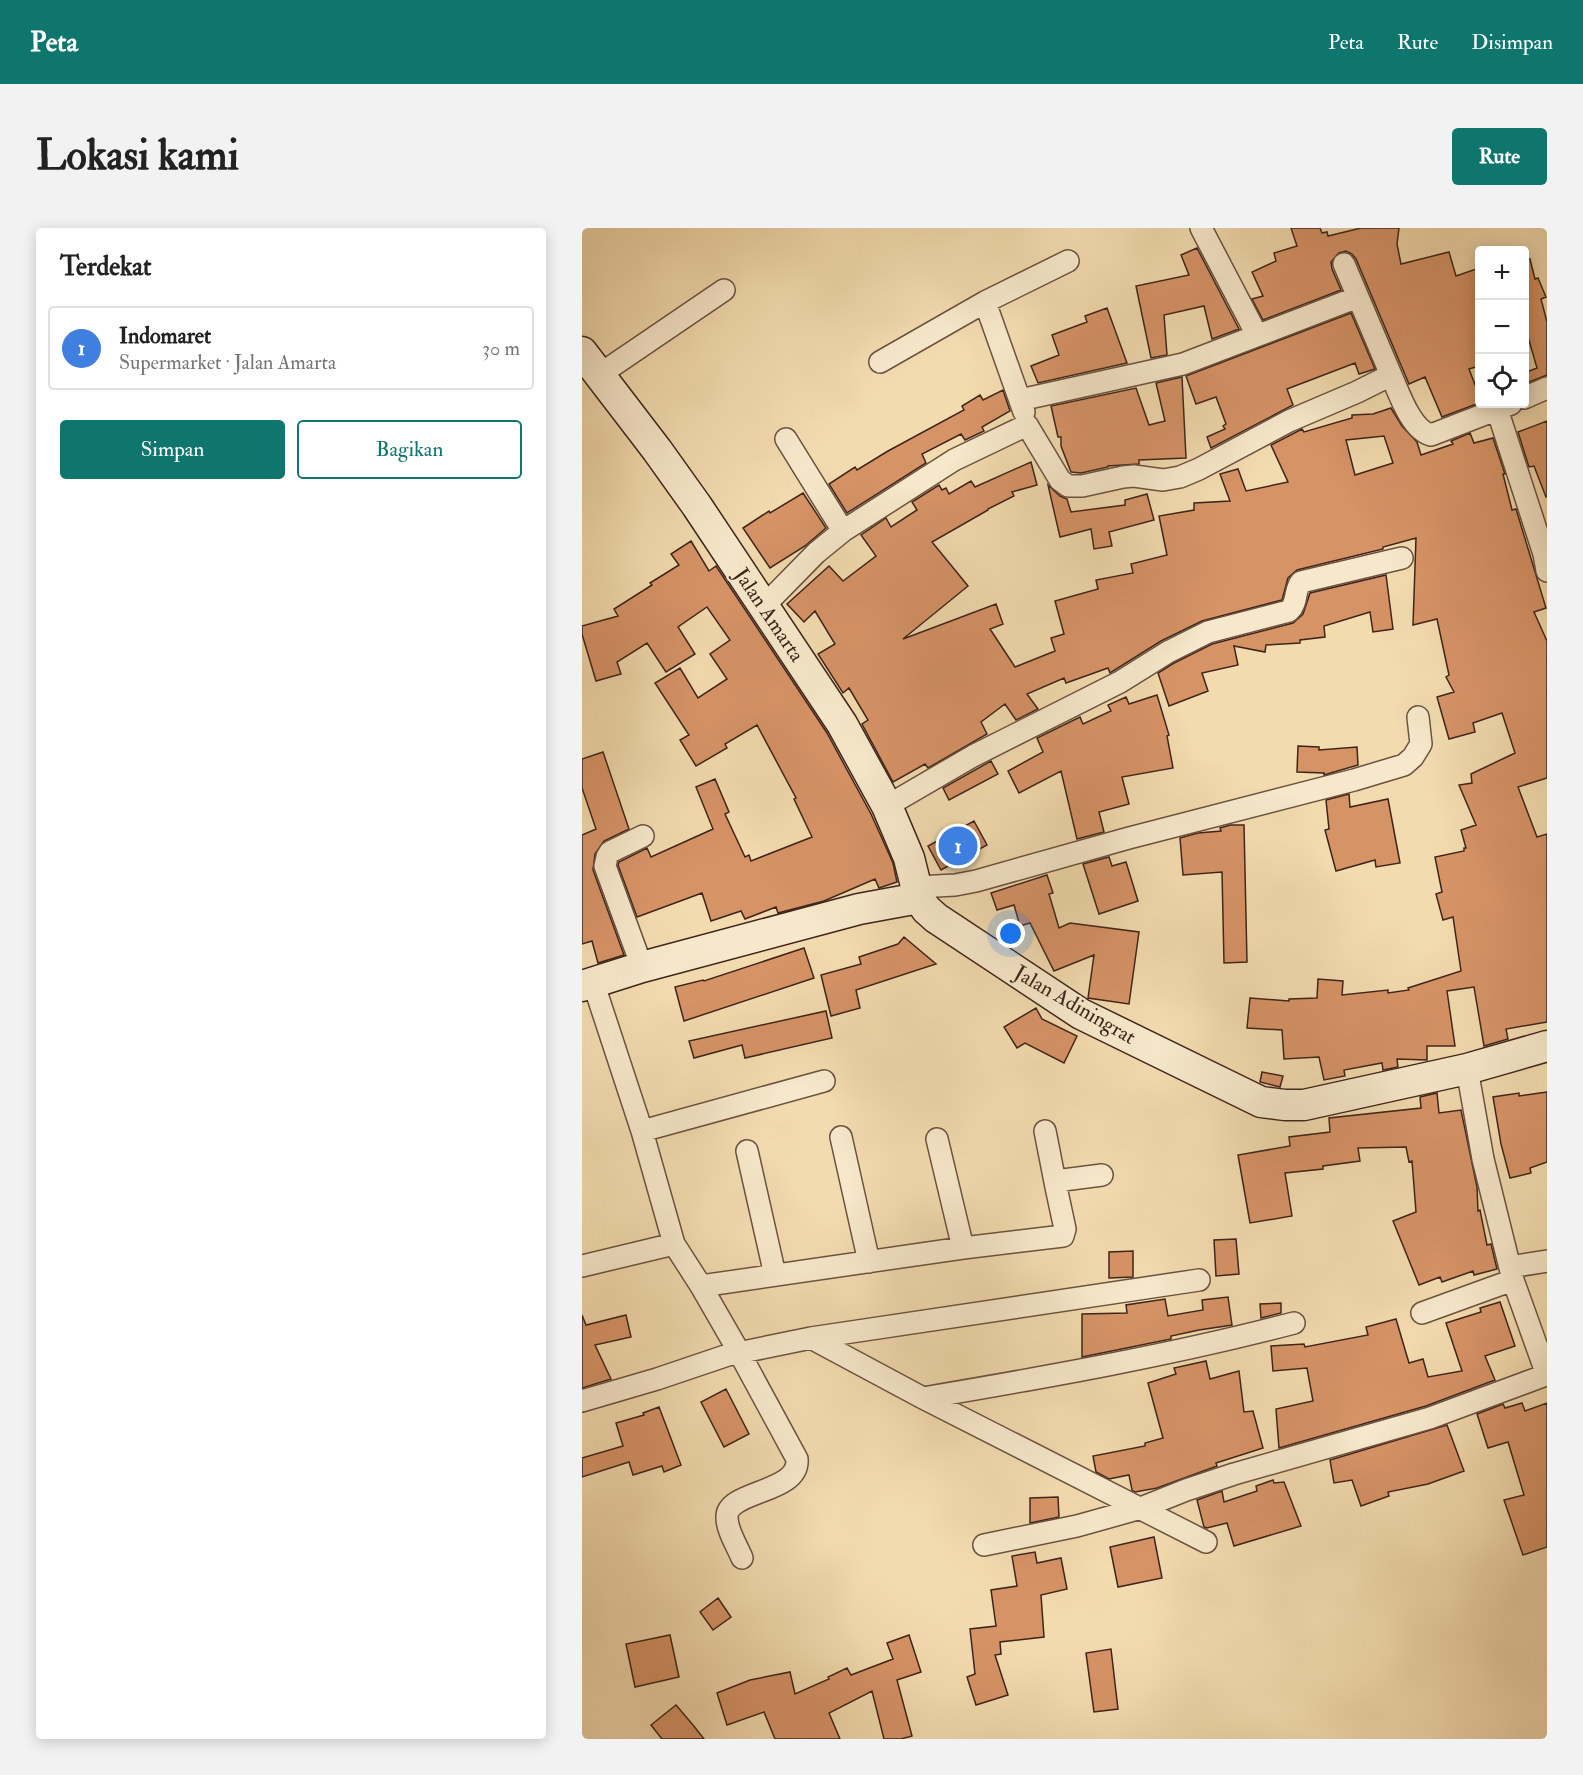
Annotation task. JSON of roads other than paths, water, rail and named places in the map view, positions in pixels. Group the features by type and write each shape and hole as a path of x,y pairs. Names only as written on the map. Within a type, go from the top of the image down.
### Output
{"street":[{"path":"1201,228 1257,335"},
{"path":"880,362 985,302 1068,261"},
{"path":"1344,264 1390,375 1414,423 1424,433 1431,435 1499,408"},
{"path":"590,364 724,290"},
{"path":"1020,400 1183,364 1358,297"},
{"path":"985,302 1027,424 1057,476 1063,484 1068,486 1082,486 1134,477 1163,480 1180,477 1289,421 1390,375"},
{"name":"Jalan Amarta","path":"590,364 677,478 842,724 886,806 909,858 918,892"},
{"path":"1529,396 1547,388"},
{"path":"1505,408 1547,571"},
{"path":"764,606 816,553 843,531 954,460 1027,424"},
{"path":"786,439 843,531"},
{"path":"886,806 973,756 1084,701 1168,652 1208,632 1289,611 1294,604 1301,582 1402,558"},
{"path":"742,1557 726,1520 728,1512 734,1504 772,1488 790,1476 796,1470 797,1465 791,1448 739,1352 674,1244 642,1131 587,984 642,966 918,892 976,881 1108,843 1404,765 1413,757 1421,744 1418,717"},
{"path":"642,966 605,866 610,852 643,836"},
{"name":"Jalan Adiningrat","path":"918,892 926,909 936,918 1081,1014 1261,1102 1304,1105 1467,1069 1547,1046"},
{"path":"984,1545 1077,1526 1141,1508 1234,1474 1430,1418 1547,1375 1511,1274 1483,1159 1467,1069"},
{"path":"642,1131 824,1081"},
{"path":"701,1286 1063,1236 1065,1229 1045,1131"},
{"path":"841,1137 869,1262"},
{"path":"937,1139 963,1248"},
{"path":"747,1151 775,1275"},
{"path":"1056,1187 1057,1183 1063,1180 1101,1174"},
{"path":"582,1266 674,1244"},
{"path":"1422,1313 1511,1274 1547,1261"},
{"path":"582,1401 739,1352 811,1338 1199,1280"},
{"path":"923,1398 1031,1380 1222,1342 1294,1323"},
{"path":"811,1338 923,1398 1206,1542"}],"place":[{"name":"Indomaret","path":"958,846"}]}
